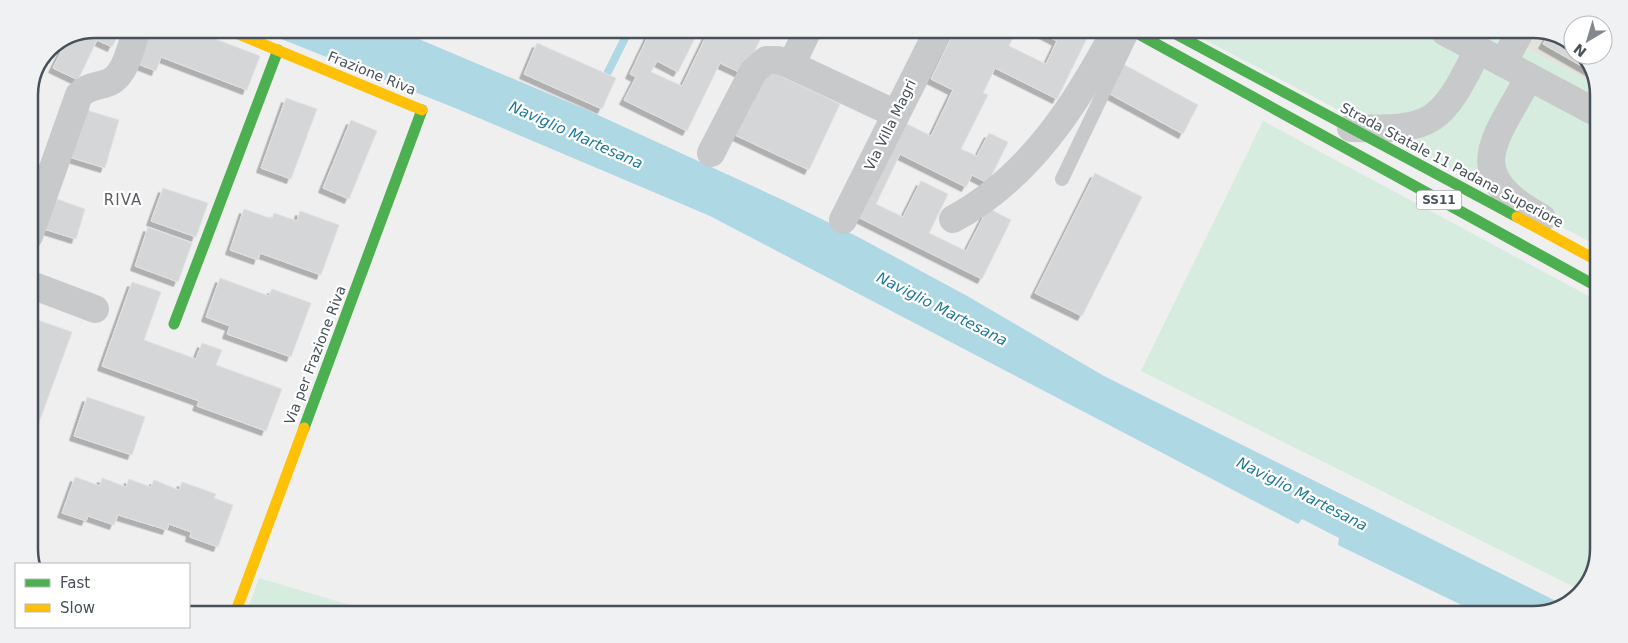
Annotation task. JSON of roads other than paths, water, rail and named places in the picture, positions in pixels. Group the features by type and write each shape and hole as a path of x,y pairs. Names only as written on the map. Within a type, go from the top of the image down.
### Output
{"street":[{"path":"37,213 79,95 85,89 107,84 120,74 134,38"},
{"name":"Frazione Riva","path":"248,38 423,110"},
{"path":"791,64 804,38"},
{"name":"Via Villa Magri","path":"843,220 934,38"},
{"path":"953,219 997,191 1023,167 1079,96 1111,38"},
{"name":"SS11","path":"1146,38 1590,283"},
{"name":"Strada Statale 11 Padana Superiore","path":"1184,38 1590,257"},
{"path":"1456,38 1590,109"},
{"path":"1503,63 1517,38"},
{"path":"174,324 278,50"},
{"path":"1351,128 1384,130 1405,128 1436,116 1456,94 1478,50"},
{"path":"711,153 756,67 761,62 772,59 791,64 896,114"},
{"path":"1529,77 1494,146 1491,162 1494,178 1502,191 1513,201 1590,244"},
{"name":"Via per Frazione Riva","path":"238,606 423,110"},
{"path":"37,287 95,309"}],"lane":[{"path":"1062,179 1130,38"}],"water":[{"name":"Naviglio Martesana","path":"279,38 416,38 585,109 785,201 860,238 969,297 1104,376 1556,601 1534,606 1464,606 1338,545 1339,538 1302,519 1298,524 710,216 455,108"}],"waterway":[{"path":"608,72 625,38"}],"district":[{"name":"RIVA","path":"123,200"}]}
